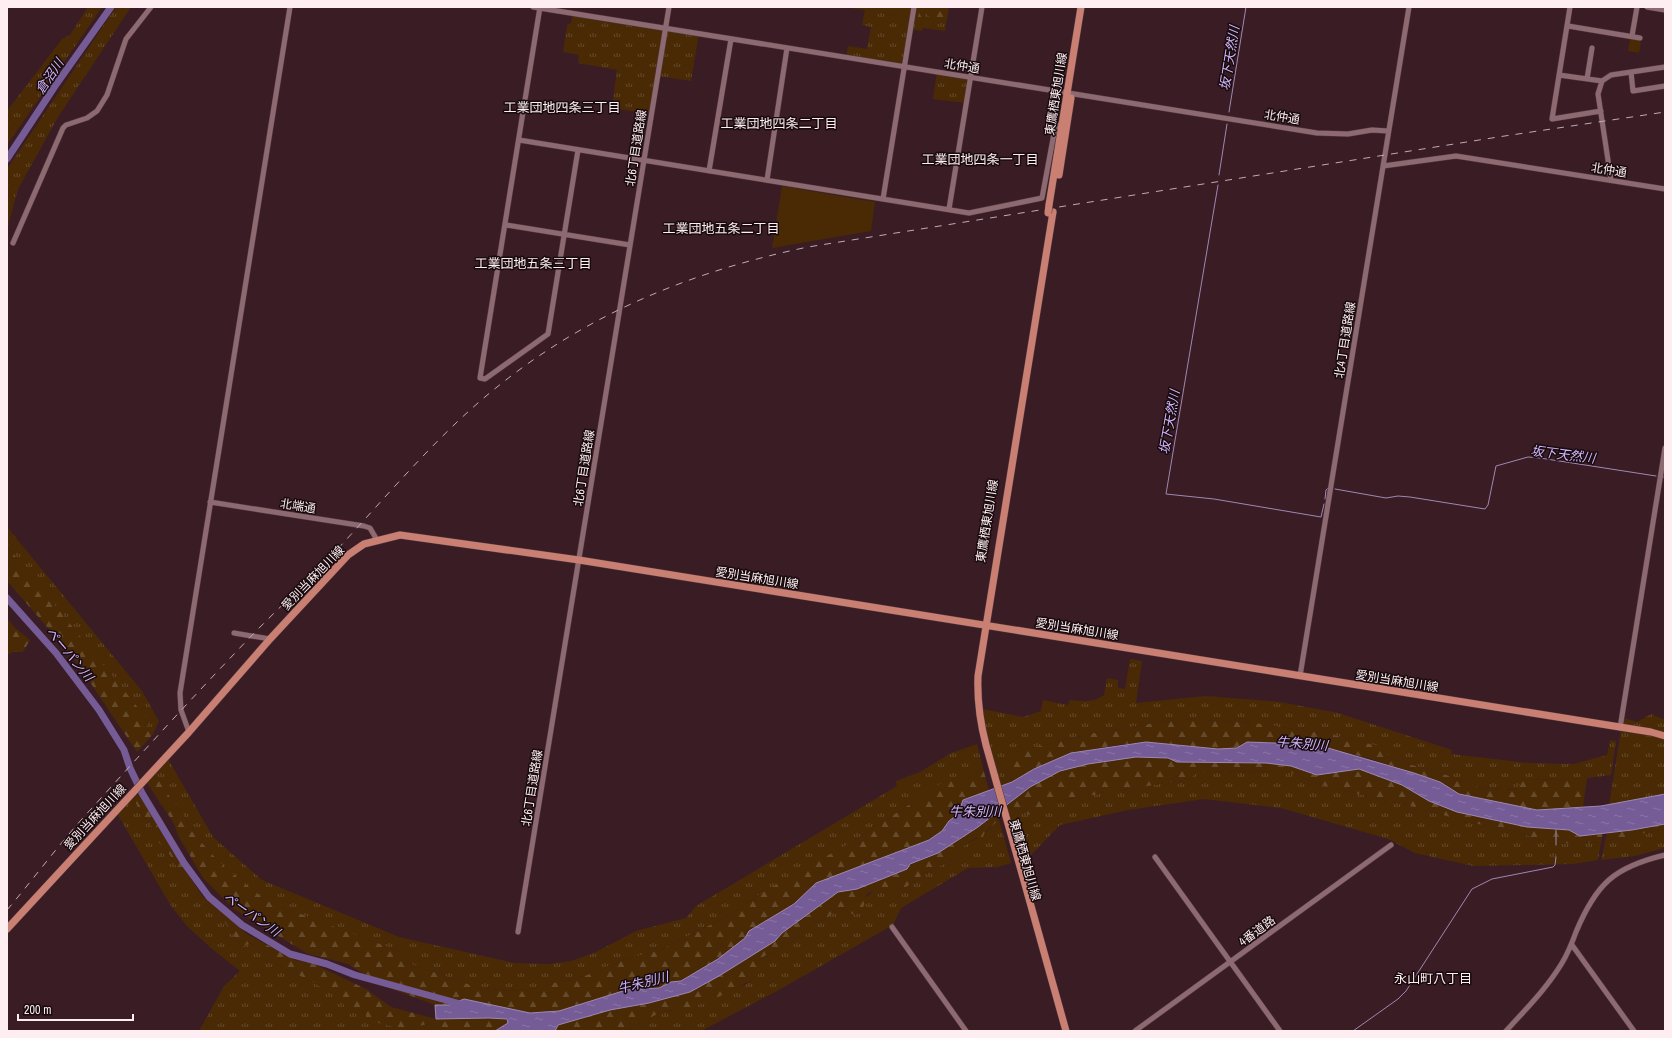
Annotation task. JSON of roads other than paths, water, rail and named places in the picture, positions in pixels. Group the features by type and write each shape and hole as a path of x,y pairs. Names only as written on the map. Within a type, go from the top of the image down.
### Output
{"main road":[{"name":"東鷹栖東旭川線","path":"1066,1031 986,756 977,691 983,626 1051,209 1081,7"},
{"name":"東鷹栖東旭川線","path":"1051,209 1062,123 1086,7"},
{"name":"愛別当麻旭川線","path":"7,929 189,732 270,639 348,555 364,544 400,535 424,537 579,560 1651,732 1665,736"},
{"name":"東鷹栖東旭川線","path":"1009,835 1062,1031"}],"street":[{"path":"13,243 63,128 66,125 86,118 97,110 107,95 126,39 151,7"},
{"path":"189,732 181,710 180,693 290,7"},
{"name":"北仲通","path":"533,7 1317,133 1348,134 1372,130 1388,131"},
{"name":"北6丁目道路線","path":"518,932 669,7"},
{"path":"883,199 914,7"},
{"path":"949,209 982,7"},
{"name":"北4丁目道路線","path":"1300,676 1409,7"},
{"path":"1570,7 1552,119 1600,112"},
{"path":"1632,36 1637,7"},
{"path":"1647,7 1665,10"},
{"path":"540,8 506,226 480,378 485,379 548,334 578,150"},
{"path":"1568,26 1640,38"},
{"path":"709,171 731,39"},
{"path":"767,180 787,48"},
{"path":"1587,79 1592,48"},
{"path":"1611,180 1598,94 1602,81 1611,75 1665,67"},
{"path":"1631,72 1633,91 1665,86"},
{"path":"1559,74 1602,81"},
{"path":"519,140 969,213 1042,198 1055,128 1062,123"},
{"name":"北仲通","path":"1383,166 1456,156 1665,189"},
{"path":"506,226 630,245"},
{"path":"1620,728 1665,448"},
{"name":"北端通","path":"210,502 364,526 370,528 377,540"},
{"path":"234,633 270,639"},
{"name":"4番道路","path":"1135,1031 1391,845"},
{"path":"1506,1031 1540,994 1562,963 1572,945 1593,898 1603,885 1614,875 1630,865 1642,860 1665,855"},
{"path":"1155,857 1280,1031"},
{"path":"892,927 966,1031"},
{"path":"1572,945 1634,1031"}],"water":[{"name":"牛朱別川","path":"1146,742 1218,749 1237,748 1247,742 1303,744 1328,748 1440,782 1459,794 1537,810 1601,806 1665,794 1665,824 1632,830 1580,836 1569,830 1527,827 1457,812 1429,801 1402,785 1359,769 1317,775 1291,766 1266,763 1177,762 1168,758 1136,757 1088,764 1060,771 1030,787 978,827 938,853 910,864 907,869 857,889 838,892 782,933 775,941 719,976 690,992 649,1003 610,1010 558,1025 555,1031 495,1031 508,1023 507,1019 436,1019 435,1005 449,1005 464,999 530,1013 559,1011 626,990 659,988 671,982 681,981 718,959 745,938 749,931 794,904 816,883 929,840 942,831 949,821 958,814 963,800 1012,782 1034,769 1071,753"}],"waterway":[{"name":"倉沼川","path":"7,159 55,86 111,7"},
{"name":"坂下天然川","path":"1229,112 1246,7"},
{"name":"坂下天然川","path":"1219,175 1227,124"},
{"name":"坂下天然川","path":"1218,185 1166,494 1214,499 1321,517 1324,504"},
{"name":"坂下天然川","path":"1335,489 1386,498 1398,496 1410,497 1485,509 1488,505 1496,466 1528,457 1656,476"},
{"name":"坂下天然川","path":"1325,499 1326,490 1328,488"},
{"name":"ペーパン川","path":"7,598 56,653 99,710 124,750 130,768 142,793 184,863 209,897 242,925 290,954 327,964 355,975 464,1005"},
{"path":"1556,830 1556,845"},
{"path":"1353,1031 1398,999 1406,991 1472,889 1492,879 1553,867 1555,865 1556,857"}],"railway":[{"path":"7,910 81,820 164,729 266,621 316,572 419,460 455,424 493,390 533,360 575,333 618,310 663,290 710,273 758,259 808,247 1498,137 1665,112"}],"district":[{"name":"工業団地四条三丁目","path":"562,107"},
{"name":"工業団地四条二丁目","path":"779,123"},
{"name":"工業団地四条一丁目","path":"980,159"},
{"name":"工業団地五条二丁目","path":"721,228"},
{"name":"工業団地五条三丁目","path":"533,263"},
{"name":"永山町八丁目","path":"1433,978"}]}
